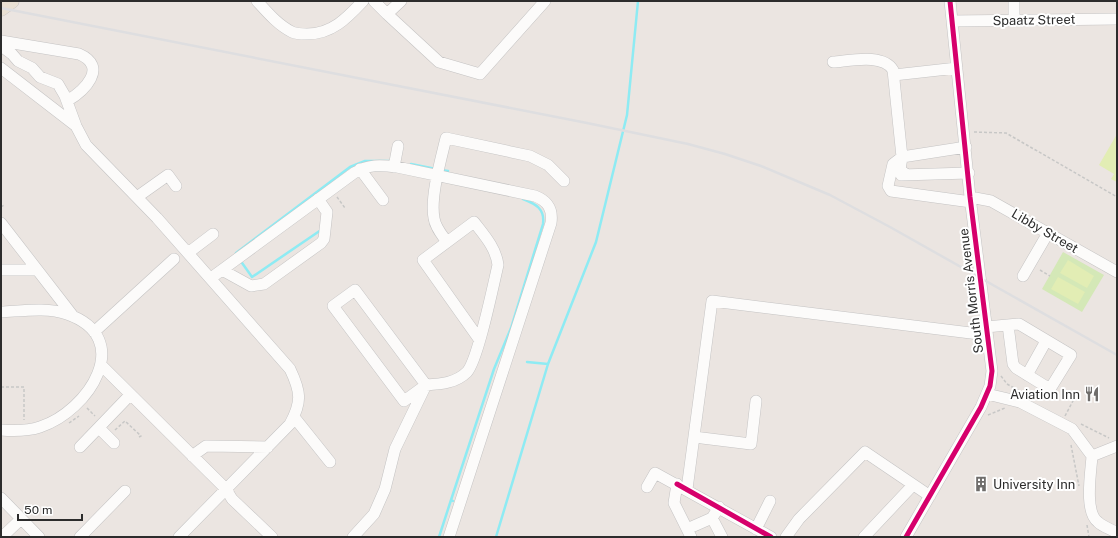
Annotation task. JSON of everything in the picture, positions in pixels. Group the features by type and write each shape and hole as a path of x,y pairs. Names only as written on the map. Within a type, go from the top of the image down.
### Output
{"main road":[{"path":"1,9 12,1"}],"street":[{"path":"257,1 282,25 293,33 302,34 317,34 333,29 348,17 363,1"},
{"path":"374,1 439,62 480,74 545,1"},
{"path":"387,14 401,1"},
{"name":"South Morris Avenue","path":"906,537 987,394 990,386 992,371 971,200 950,1"},
{"path":"1014,1 1014,20"},
{"name":"Spaatz Street","path":"952,21 1117,19"},
{"path":"1,41 71,53 85,57 91,67 90,82 80,94 67,101"},
{"path":"1,46 12,54 18,61 32,68 40,77 58,84 86,145 137,197 211,278 290,370 299,392 298,409 290,424 179,537"},
{"path":"832,62 879,61 891,66 894,75 902,157 900,170 907,175"},
{"path":"1,68 76,126"},
{"path":"894,75 957,68"},
{"path":"447,242 437,228 434,218 438,176 446,138 530,156 548,165 564,181"},
{"path":"394,167 398,146"},
{"path":"966,147 902,157 894,164 890,178 907,175 969,173"},
{"path":"211,278 360,169 375,165 394,167 536,196 547,202 552,217 449,537"},
{"path":"360,169 383,200"},
{"path":"137,197 168,175 176,186"},
{"name":"Libby Street","path":"890,178 888,186 891,191 991,201 1117,272"},
{"path":"222,270 251,286 264,284 321,243 324,239 327,212 318,199"},
{"path":"426,385 356,290 333,306 404,401 426,385 455,380 467,372 474,361 480,339 498,265 497,256 474,222 423,260 480,339"},
{"path":"1,223 73,317"},
{"path":"1023,276 1048,233"},
{"path":"188,253 213,234"},
{"path":"94,332 174,259"},
{"path":"1,270 37,270"},
{"path":"719,507 712,518 689,533 674,503 682,487 694,437 712,301 987,331 1008,325 1019,324 1071,355 1050,389 1016,368 1014,364 1008,325"},
{"path":"1,312 56,311 73,317 94,332 99,341 100,365 95,381 89,392 69,412 39,428 24,430 1,430"},
{"path":"1027,375 1046,340"},
{"path":"100,365 226,489 232,499 272,537"},
{"path":"354,537 374,514 385,489 395,449 426,385"},
{"path":"987,394 1020,402 1072,429 1092,456 1090,512 1097,522 1117,533"},
{"path":"80,447 130,395"},
{"path":"694,437 751,444 756,401"},
{"path":"294,417 330,462"},
{"path":"101,426 111,440"},
{"path":"1092,456 1114,442"},
{"path":"192,456 206,446 268,447"},
{"path":"786,537 799,519 865,452 930,496"},
{"path":"647,486 655,473 771,537"},
{"path":"864,537 913,485"},
{"path":"80,537 125,491"},
{"path":"1,498 39,537"},
{"path":"756,529 770,501"},
{"path":"712,518 722,537"},
{"path":"2,537 21,519"}],"path":[{"path":"970,132 1006,133 1117,197"},
{"path":"331,189 345,208"},
{"path":"1040,270 1050,276"},
{"path":"1000,374 1007,384 1025,394"},
{"path":"1,387 24,387 24,430"},
{"path":"87,408 101,426"},
{"path":"986,418 998,410 1010,408"},
{"path":"111,440 125,420 140,436 139,437"},
{"path":"1079,423 1114,442"},
{"path":"1071,445 1079,486"},
{"path":"1086,522 1089,537"}],"green space":[{"path":"1117,134 1117,182 1111,179 1114,174 1099,165"},
{"path":"1063,252 1104,275 1082,312 1042,289"},
{"path":"1068,260 1094,276 1087,288 1060,273"},
{"path":"1058,277 1085,292 1078,304 1051,289"}],"waterway":[{"path":"496,537 548,364 596,242 627,115 638,1"},
{"path":"236,253 350,167 365,161 393,161"},
{"path":"411,164 436,169"},
{"path":"441,170 448,171"},
{"path":"451,500 494,369 511,328 543,224 543,214 539,208 523,199"},
{"path":"240,260 252,277 321,230"},
{"path":"527,362 548,364"},
{"path":"439,537 451,500 453,501"}],"railway":[{"path":"1,8 587,123 688,144 725,154 761,166 830,195 890,227 1117,355"}],"cycle path":[{"path":"906,537 981,407 990,386 992,371 970,197 950,1"},
{"path":"677,484 771,537"}],"place":[{"name":"Aviation Inn","path":"1092,394"},
{"name":"University Inn","path":"981,484"}]}
